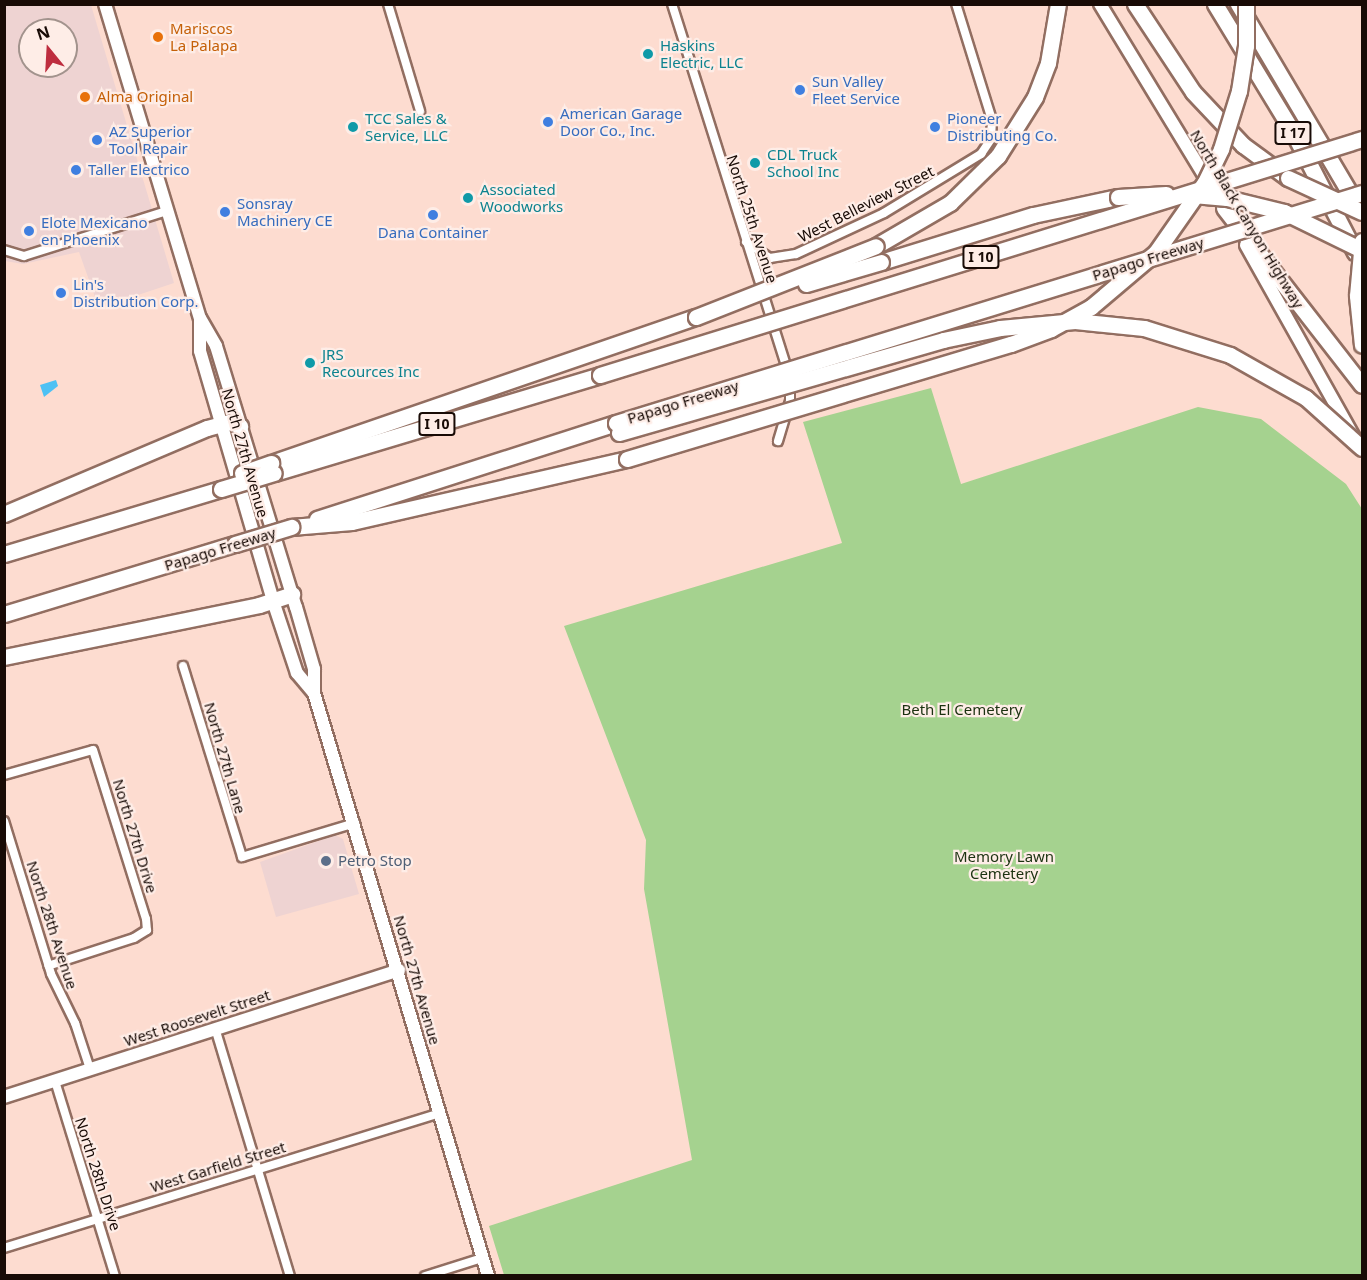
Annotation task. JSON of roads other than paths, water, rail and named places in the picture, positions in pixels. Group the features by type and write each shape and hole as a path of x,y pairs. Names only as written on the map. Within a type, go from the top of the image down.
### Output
{"highway":[{"path":"696,317 876,246 950,203 998,156 1035,97 1048,63 1058,4"},
{"path":"1135,4 1198,99 1243,145 1288,177 1362,214"},
{"name":"I 17","path":"1215,4 1294,134 1362,267"},
{"name":"I 17","path":"1238,4 1313,124 1362,214"},
{"path":"291,527 352,522 627,459 1011,344 1051,329 1091,307 1156,252 1205,182 1221,149 1239,91 1246,46 1246,4"},
{"name":"I 10","path":"4,554 272,468 600,375 1362,139"},
{"name":"Papago Freeway","path":"4,614 617,428 1362,193"},
{"path":"272,468 592,350 1033,215 1118,197 1169,194 1251,203 1333,233 1362,250"},
{"path":"1224,208 1362,385"},
{"path":"1362,238 1357,277 1362,345"},
{"path":"617,428 943,340 1000,328 1076,321 1144,328 1230,355 1306,398 1362,448"},
{"path":"4,514 220,423 240,426"},
{"path":"4,657 273,600 292,594"}],"main road":[{"name":"North 27th Avenue","path":"105,4 200,318 216,346 292,594 314,669 314,693 399,970 488,1275"},
{"name":"North Black Canyon Highway","path":"1100,4 1224,208 1362,453"},
{"name":"North 27th Avenue","path":"200,318 200,351 273,600 297,673 314,693"},
{"name":"West Roosevelt Street","path":"4,1097 399,970"}],"street":[{"path":"388,4 420,111"},
{"name":"North 25th Avenue","path":"672,4 744,240 790,379 790,401 778,441"},
{"name":"West Belleview Street","path":"744,240 760,255 770,258 796,254 884,213 949,177 981,154 991,139 992,120 956,4"},
{"path":"4,250 24,256 167,211"},
{"name":"North 27th Lane","path":"183,666 242,857 355,823"},
{"name":"North 27th Drive","path":"4,776 93,750 147,930 134,938 48,966"},
{"name":"North 28th Avenue","path":"4,821 48,966 75,1023 90,1069"},
{"path":"215,1028 290,1275"},
{"name":"North 28th Drive","path":"54,1081 99,1218 115,1275"},
{"name":"West Garfield Street","path":"4,1248 440,1113"},
{"path":"425,1275 482,1258"}],"water":[{"path":"56,380 58,386 44,397 40,385"}],"place":[{"name":"Mariscos La Palapa","path":"158,37"},
{"name":"Haskins Electric, LLC","path":"648,54"},
{"name":"Sun Valley Fleet Service","path":"800,90"},
{"name":"Alma Original","path":"85,97"},
{"name":"American Garage Door Co., Inc.","path":"548,122"},
{"name":"TCC Sales & Service, LLC","path":"353,127"},
{"name":"Pioneer Distributing Co.","path":"935,127"},
{"name":"AZ Superior Tool Repair","path":"97,140"},
{"name":"CDL Truck School Inc","path":"755,163"},
{"name":"Taller Electrico","path":"76,170"},
{"name":"Associated Woodworks","path":"468,198"},
{"name":"Sonsray Machinery CE","path":"225,212"},
{"name":"Dana Container","path":"433,215"},
{"name":"Elote Mexicano en Phoenix","path":"29,231"},
{"name":"Lin's Distribution Corp.","path":"61,293"},
{"name":"JRS Recources Inc","path":"310,363"},
{"name":"Petro Stop","path":"326,861"}],"park label":[{"name":"Beth El Cemetery","path":"962,710"},
{"name":"Memory Lawn Cemetery","path":"1004,864"}]}
